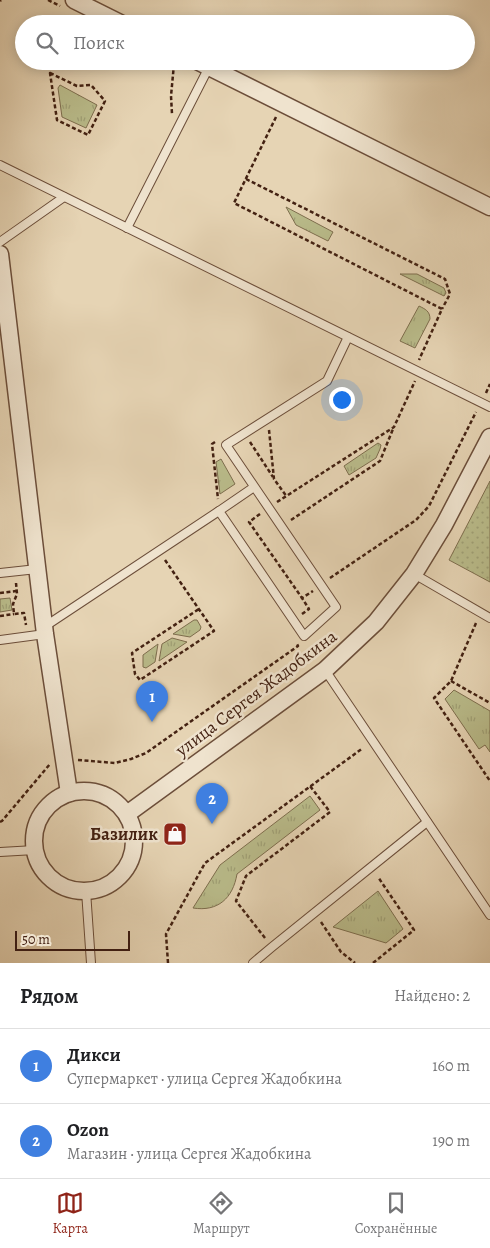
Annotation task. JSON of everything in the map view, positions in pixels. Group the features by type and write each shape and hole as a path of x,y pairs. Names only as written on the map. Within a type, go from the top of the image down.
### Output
{"street":[{"path":"74,0 104,15"},
{"path":"215,70 490,207"},
{"path":"0,254 8,347 45,631 58,762 69,793"},
{"name":"улица Сергея Жадобкина","path":"127,814 325,670 376,622 414,574 444,525 490,437"},
{"path":"82,790 95,792 108,796 127,814 133,826 134,852 122,875 112,884 86,892 73,890 61,886 50,878 42,868 36,856 35,830 39,818 57,798 82,790"}],"lane":[{"path":"127,228 200,70"},
{"path":"0,165 490,407"},
{"path":"0,242 64,197"},
{"path":"219,511 304,636 336,607 226,445 326,381 348,337"},
{"path":"0,640 28,636 45,631 254,487"},
{"path":"0,573 37,569"},
{"path":"414,574 490,618"},
{"path":"325,670 490,915"},
{"path":"253,963 427,822"},
{"path":"0,852 35,850"},
{"path":"86,892 91,963"}],"path":[{"path":"173,70 171,96 173,117"},
{"path":"50,73 77,86 91,85 105,101 88,135 57,120 50,73"},
{"path":"277,116 234,203 442,309"},
{"path":"246,178 445,279 450,294 418,361"},
{"path":"288,521 380,461 415,381"},
{"path":"328,579 416,520 429,506 476,412"},
{"path":"269,426 274,478"},
{"path":"280,509 275,503 394,427"},
{"path":"244,434 287,497"},
{"path":"218,500 212,444 219,440"},
{"path":"0,822 45,770 58,762 79,759 114,763 146,753 298,646 286,629 301,619 300,615 309,609 249,522 260,514 254,506 260,495"},
{"path":"163,556 214,631 140,680 135,674 132,653 198,609"},
{"path":"14,614 13,604 17,594 15,579 21,578 20,571"},
{"path":"0,593 17,591"},
{"path":"302,598 313,591 317,598"},
{"path":"480,613 451,680 434,698 490,781"},
{"path":"0,616 24,614 28,636"},
{"path":"451,680 490,703"},
{"path":"168,963 166,934 205,863 372,741"},
{"path":"45,770 58,762"},
{"path":"272,947 236,901 246,876 330,812 310,786"},
{"path":"371,867 414,930 373,963"},
{"path":"314,913 341,952 355,963"}],"green space":[{"path":"60,85 97,105 86,128 62,117 58,88"},
{"path":"286,207 333,232 328,241 296,225"},
{"path":"400,274 417,274 444,288 446,293 444,296"},
{"path":"419,306 428,312 430,319 415,348 400,341"},
{"path":"378,443 381,445 376,458 349,475 344,466"},
{"path":"221,459 235,484 220,494 216,462"},
{"path":"490,481 490,582 449,560"},
{"path":"10,598 12,610 0,612 0,599"},
{"path":"194,620 197,620 201,627 200,630 190,637 173,634"},
{"path":"172,638 187,642 159,661 162,644"},
{"path":"158,644 155,662 146,668 143,667 143,655"},
{"path":"454,690 490,711 490,752 485,745 479,749 445,699"},
{"path":"310,796 320,810 237,874 232,890 223,901 210,908 193,908 220,865"},
{"path":"378,891 403,929 386,943 333,927"}],"place":[{"name":"Дикси","path":"152,722"},
{"name":"Ozon","path":"212,824"},
{"name":"Базилик","path":"175,834"}]}
